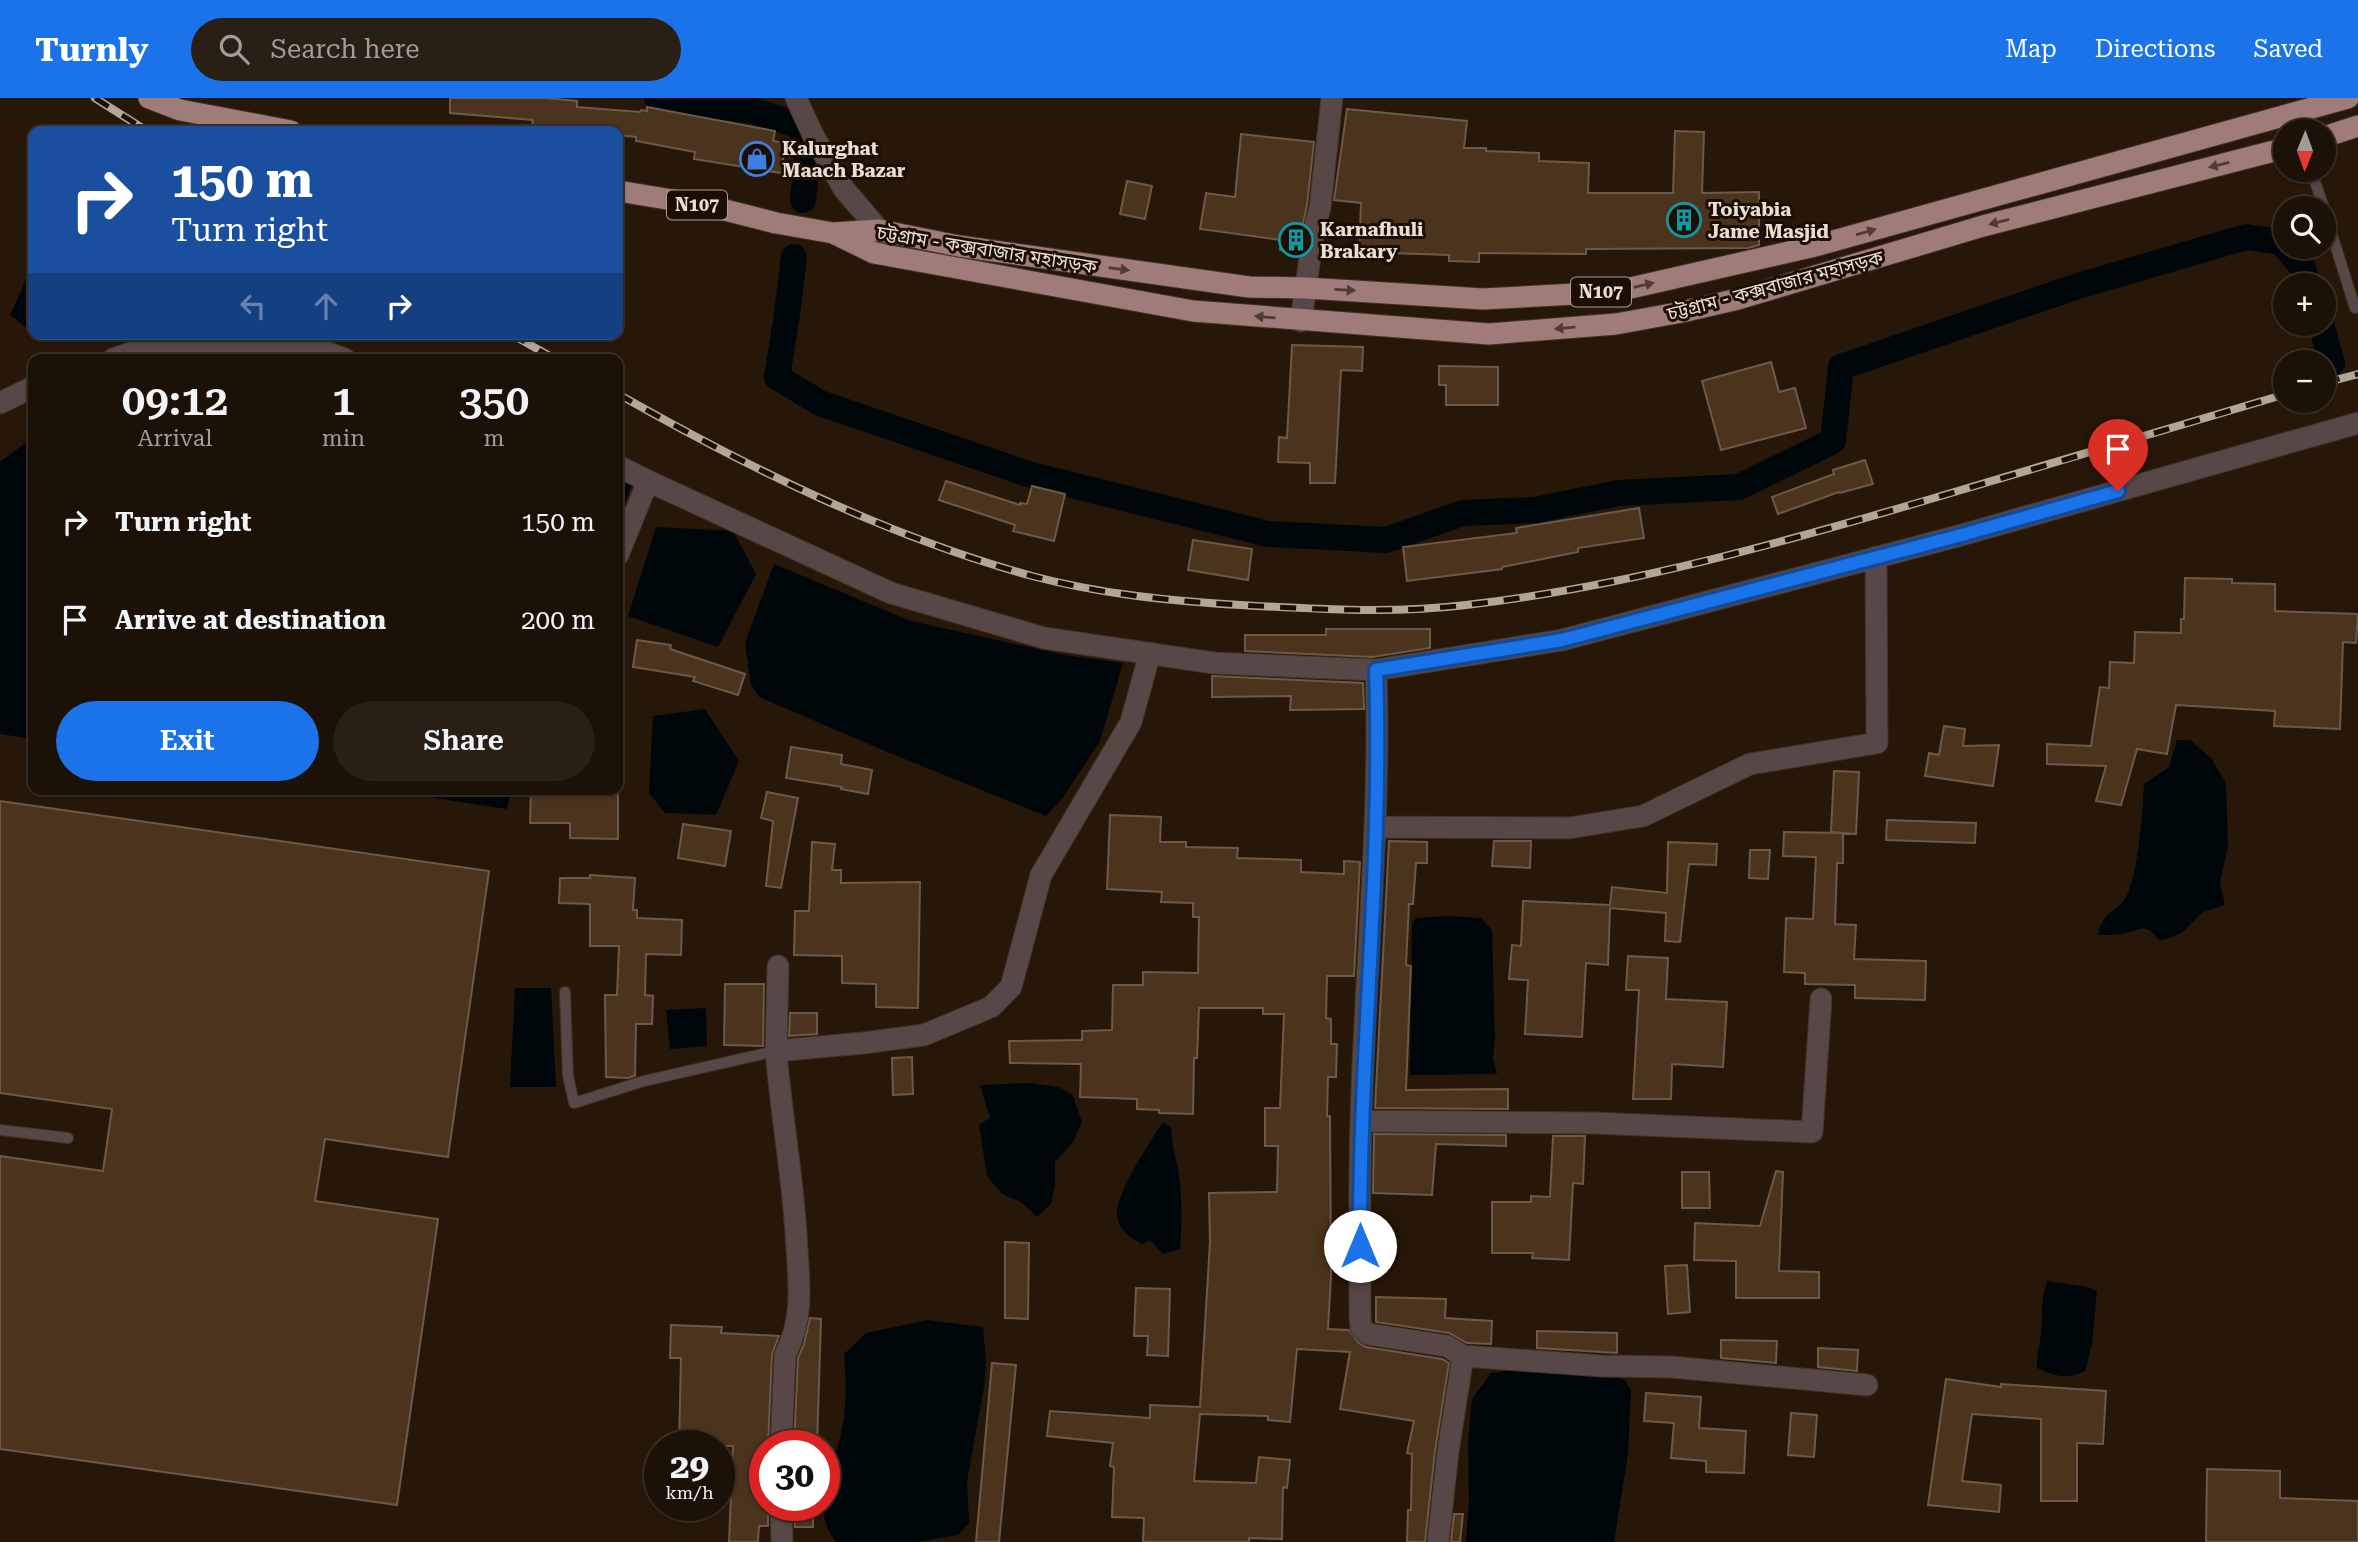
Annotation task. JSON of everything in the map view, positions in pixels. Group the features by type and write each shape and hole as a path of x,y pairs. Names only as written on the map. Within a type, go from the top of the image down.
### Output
{"highway":[{"path":"149,98 180,110 265,126"},
{"name":"চট্টগ্রাম - কক্সবাজার মহাসড়ক","path":"833,233 879,230 959,246 1249,287 1483,299 1613,292 1815,246 2348,98"},
{"path":"2336,133 2358,126"},
{"name":"চট্টগ্রাম - কক্সবাজার মহাসড়ক","path":"833,233 874,253 1193,310 1301,321 1489,334 1616,324 1738,299 1983,226 2273,151"},
{"name":"N107","path":"623,192 709,206 776,223 833,233"}],"street":[{"path":"796,98 813,135 844,189 879,230 874,253"},
{"path":"1301,321 1314,229 1322,197 1332,98"},
{"path":"2348,98 2358,126"},
{"path":"127,354 162,342 318,349 332,354"},
{"path":"0,403 28,389"},
{"path":"623,468 891,593 1044,638 1214,663 1376,670 1562,640 1876,557 2358,422"},
{"path":"623,543 648,481"},
{"path":"1375,827 1569,828 1643,816 1750,764 1877,743 1876,557"},
{"path":"776,1051 924,1035 991,1007 1011,987 1041,875 1131,722 1150,653"},
{"path":"1376,670 1378,732 1375,827 1361,1121 1361,1327 1368,1334 1447,1346 1463,1356 1602,1366 1671,1367 1867,1385"},
{"path":"778,966 776,1051 780,1102 793,1185 801,1278 797,1326 785,1355 782,1430"},
{"path":"1361,1121 1594,1123 1812,1132 1821,999"},
{"path":"1438,1542 1463,1356"},
{"path":"781,1521 782,1542"}],"lane":[{"path":"2336,246 2355,307"},
{"path":"565,992 568,1076 574,1103 644,1081 776,1051"},
{"path":"0,1130 68,1138"}],"shaded area":[{"path":"28,275 28,329 10,315"},
{"path":"28,441 28,738 0,734 0,462"},
{"path":"623,480 632,484 623,507"},
{"path":"656,527 733,531 756,574 718,647 628,616"},
{"path":"774,564 911,621 1064,655 1123,663 1100,741 1062,799 1046,816 759,697 751,684 745,643"},
{"path":"705,709 739,761 716,815 665,813 649,793 653,716"},
{"path":"2177,740 2190,740 2211,758 2226,783 2228,846 2220,883 2225,905 2203,912 2182,933 2160,941 2145,929 2098,935 2104,920 2126,897 2134,874 2144,784 2169,767"},
{"path":"415,795 510,795 507,809"},
{"path":"1416,918 1481,918 1492,930 1495,1040 1493,1058 1497,1074 1410,1075 1412,923"},
{"path":"515,988 551,988 556,1087 510,1087"},
{"path":"706,1008 707,1046 670,1049 666,1010"},
{"path":"1030,1083 1058,1087 1072,1094 1082,1122 1073,1142 1055,1162 1055,1186 1051,1204 1037,1217 1021,1202 1002,1194 987,1176 979,1125 990,1118 980,1085"},
{"path":"1163,1122 1171,1128 1180,1183 1182,1216 1180,1249 1163,1254 1150,1240 1142,1244 1129,1236 1120,1226 1117,1216 1127,1182"},
{"path":"2047,1281 2088,1287 2097,1291 2092,1344 2085,1371 2079,1374 2061,1376 2037,1368 2042,1304"},
{"path":"927,1320 983,1327 986,1363 967,1481 969,1523 958,1535 918,1542 836,1542 828,1529 826,1521 840,1521 840,1438 846,1392 844,1354 866,1333"},
{"path":"1539,1366 1601,1370 1625,1380 1631,1391 1628,1454 1614,1542 1466,1542 1469,1501 1468,1443 1472,1399 1491,1373"}],"building":[{"path":"450,98 546,98 577,101 577,107 640,112 647,111 647,107 775,131 773,141 786,143 781,173 694,159 695,152 636,141 636,137 623,136 623,126 532,126 533,120 450,113"},
{"path":"1347,109 1467,121 1464,148 1539,153 1539,161 1589,163 1588,193 1673,193 1675,131 1704,132 1702,193 1759,192 1759,245 1748,248 1586,249 1586,254 1479,253 1479,262 1449,261 1449,255 1359,252 1361,203 1334,200"},
{"path":"1241,134 1314,142 1307,205 1297,252 1280,250 1281,240 1200,229 1206,193 1235,197"},
{"path":"1127,181 1152,186 1145,219 1120,214"},
{"path":"1292,345 1363,347 1362,371 1341,370 1335,483 1310,483 1310,463 1278,462 1279,437 1287,438"},
{"path":"1771,362 1779,392 1795,388 1806,428 1721,450 1702,381"},
{"path":"1439,366 1498,367 1498,405 1446,405 1446,385 1439,385"},
{"path":"1865,460 1873,484 1839,492 1778,514 1772,497 1834,474 1833,470"},
{"path":"946,481 1020,505 1027,504 1032,486 1065,494 1054,541 1013,531 1015,525 939,500"},
{"path":"1639,508 1644,538 1578,548 1578,552 1502,569 1407,581 1403,547 1517,533 1516,528"},
{"path":"1193,540 1252,549 1248,580 1188,570"},
{"path":"2185,578 2232,579 2232,583 2275,584 2275,611 2358,614 2356,643 2343,642 2340,729 2274,726 2275,711 2176,705 2167,754 2137,749 2121,805 2096,801 2106,766 2047,764 2047,744 2091,746 2100,687 2109,688 2110,662 2134,663 2135,632 2181,633"},
{"path":"1326,629 1430,629 1430,648 1372,657 1245,651 1245,635 1326,635"},
{"path":"637,640 671,645 670,649 745,674 738,695 693,681 695,677 633,667"},
{"path":"1212,676 1363,683 1364,709 1290,710 1291,696 1212,697"},
{"path":"1944,726 1965,729 1963,746 1999,745 1993,786 1925,776 1929,753 1939,755"},
{"path":"791,747 842,755 841,764 872,770 868,794 786,778"},
{"path":"1834,771 1859,772 1856,834 1831,832"},
{"path":"767,792 798,798 781,888 766,886 773,821 761,818"},
{"path":"531,795 618,795 618,839 570,838 570,823 530,823"},
{"path":"0,801 489,871 448,1157 325,1139 315,1201 438,1219 397,1505 0,1449 0,1156 103,1171 112,1109 0,1093"},
{"path":"1110,815 1161,817 1160,842 1186,842 1186,847 1238,848 1237,858 1301,860 1301,872 1344,874 1344,861 1360,862 1354,976 1327,976 1326,1018 1331,1019 1331,1044 1337,1044 1336,1077 1328,1077 1331,1276 1328,1329 1349,1330 1359,1343 1366,1347 1442,1359 1449,1363 1435,1451 1425,1542 1407,1542 1408,1510 1411,1510 1412,1454 1407,1453 1414,1421 1340,1409 1350,1352 1297,1349 1290,1422 1268,1420 1268,1416 1200,1414 1194,1481 1256,1483 1259,1457 1290,1460 1287,1488 1283,1487 1282,1539 1249,1538 1249,1542 1143,1542 1144,1518 1112,1517 1114,1467 1110,1466 1113,1443 1047,1436 1050,1411 1150,1418 1150,1405 1200,1407 1210,1242 1209,1193 1277,1192 1278,1146 1265,1146 1265,1108 1280,1108 1284,1014 1263,1014 1263,1008 1199,1008 1197,1058 1194,1058 1193,1114 1137,1109 1137,1099 1080,1097 1081,1064 1010,1063 1009,1041 1082,1040 1082,1031 1112,1030 1113,985 1143,985 1143,972 1198,973 1199,917 1193,917 1193,903 1161,902 1162,892 1107,889"},
{"path":"1887,820 1976,823 1975,843 1886,840"},
{"path":"683,824 731,831 725,866 678,858"},
{"path":"1784,832 1843,833 1843,863 1837,863 1835,924 1856,925 1854,959 1926,961 1925,1000 1855,998 1855,985 1805,984 1805,973 1784,972 1786,918 1813,919 1816,857 1783,856"},
{"path":"1389,841 1427,842 1427,863 1416,863 1413,904 1409,904 1406,965 1411,966 1406,1090 1508,1089 1508,1109 1375,1108"},
{"path":"1494,841 1531,841 1530,868 1492,866"},
{"path":"812,842 835,844 832,870 841,870 841,883 920,882 918,1008 876,1007 876,984 842,983 842,956 794,955 795,911 809,911"},
{"path":"1668,842 1717,844 1716,865 1689,864 1680,942 1665,941 1666,913 1610,908 1608,965 1586,963 1582,1037 1525,1034 1528,980 1509,979 1512,945 1521,946 1523,901 1610,905 1612,887 1667,893"},
{"path":"1750,850 1770,850 1768,879 1749,878"},
{"path":"590,875 635,878 633,910 637,910 637,918 682,920 681,955 646,954 645,995 653,996 652,1024 636,1024 635,1076 628,1078 606,1077 605,995 617,995 619,946 590,946 590,904 559,903 560,878 590,878"},
{"path":"1628,956 1668,958 1666,999 1727,1002 1723,1067 1672,1064 1671,1099 1633,1099 1639,990 1626,990"},
{"path":"725,984 764,984 763,1046 724,1045"},
{"path":"790,1013 817,1013 817,1034 789,1036"},
{"path":"912,1057 913,1094 893,1095 892,1058"},
{"path":"1374,1134 1506,1135 1506,1146 1436,1144 1432,1195 1373,1193"},
{"path":"1553,1136 1585,1136 1583,1184 1573,1183 1569,1260 1532,1258 1533,1253 1492,1253 1492,1202 1531,1202 1531,1196 1550,1197"},
{"path":"1776,1171 1783,1172 1779,1271 1819,1272 1819,1298 1736,1298 1736,1261 1694,1260 1695,1223 1760,1226"},
{"path":"1682,1172 1709,1172 1710,1208 1682,1208"},
{"path":"1005,1242 1029,1243 1028,1319 1005,1318"},
{"path":"1687,1265 1690,1312 1668,1314 1665,1266"},
{"path":"1136,1288 1170,1289 1168,1356 1147,1355 1148,1336 1134,1336"},
{"path":"1376,1297 1446,1299 1445,1318 1492,1321 1491,1344 1467,1343 1449,1333 1376,1322"},
{"path":"810,1318 821,1319 818,1430 795,1430 798,1358"},
{"path":"671,1325 722,1327 721,1333 779,1336 772,1354 769,1430 749,1430 749,1521 768,1521 768,1526 759,1526 758,1542 729,1542 730,1521 735,1521 735,1430 679,1430 681,1358 670,1358"},
{"path":"1537,1331 1617,1333 1617,1353 1537,1348"},
{"path":"1721,1340 1777,1341 1776,1363 1721,1358"},
{"path":"1818,1348 1858,1350 1857,1371 1818,1367"},
{"path":"992,1363 1016,1365 999,1542 976,1542"},
{"path":"1946,1379 2001,1387 2001,1384 2106,1391 2103,1444 2077,1443 2077,1501 2041,1501 2041,1419 1972,1414 1962,1481 2001,1485 1999,1512 1928,1505"},
{"path":"1646,1393 1701,1397 1699,1428 1746,1431 1744,1473 1706,1472 1706,1461 1671,1458 1674,1423 1644,1421"},
{"path":"1791,1413 1817,1415 1814,1457 1788,1455"},
{"path":"2207,1469 2280,1471 2280,1498 2358,1501 2358,1542 2206,1542"},
{"path":"1454,1514 1463,1514 1460,1542 1451,1542"},
{"path":"795,1521 813,1521 813,1527 795,1527"}],"waterway":[{"path":"657,98 754,111 798,125 809,144 803,200"},
{"path":"794,257 777,377 820,403 1028,474 1268,534 1386,540 1463,513 1535,510 1619,493 1739,487 1833,441 1841,367 2078,286 2246,237 2281,242 2304,273"},
{"path":"2324,336 2328,350"}],"railway":[{"path":"95,98 139,126"},
{"path":"522,340 546,354"},
{"path":"2336,380 2358,374"},
{"path":"623,397 717,448 819,498 924,541 1032,576 1083,588 1161,599 1353,610 1438,608 1525,597 1702,562 1876,515 2273,398"}],"place":[{"name":"Kalurghat Maach Bazar","path":"757,159"},
{"name":"Toiyabia Jame Masjid","path":"1684,220"},
{"name":"Karnafhuli Brakary","path":"1296,240"}],"route":[{"path":"1360,1246 1361,1121 1378,732 1376,670 1562,640 2118,491"}]}
